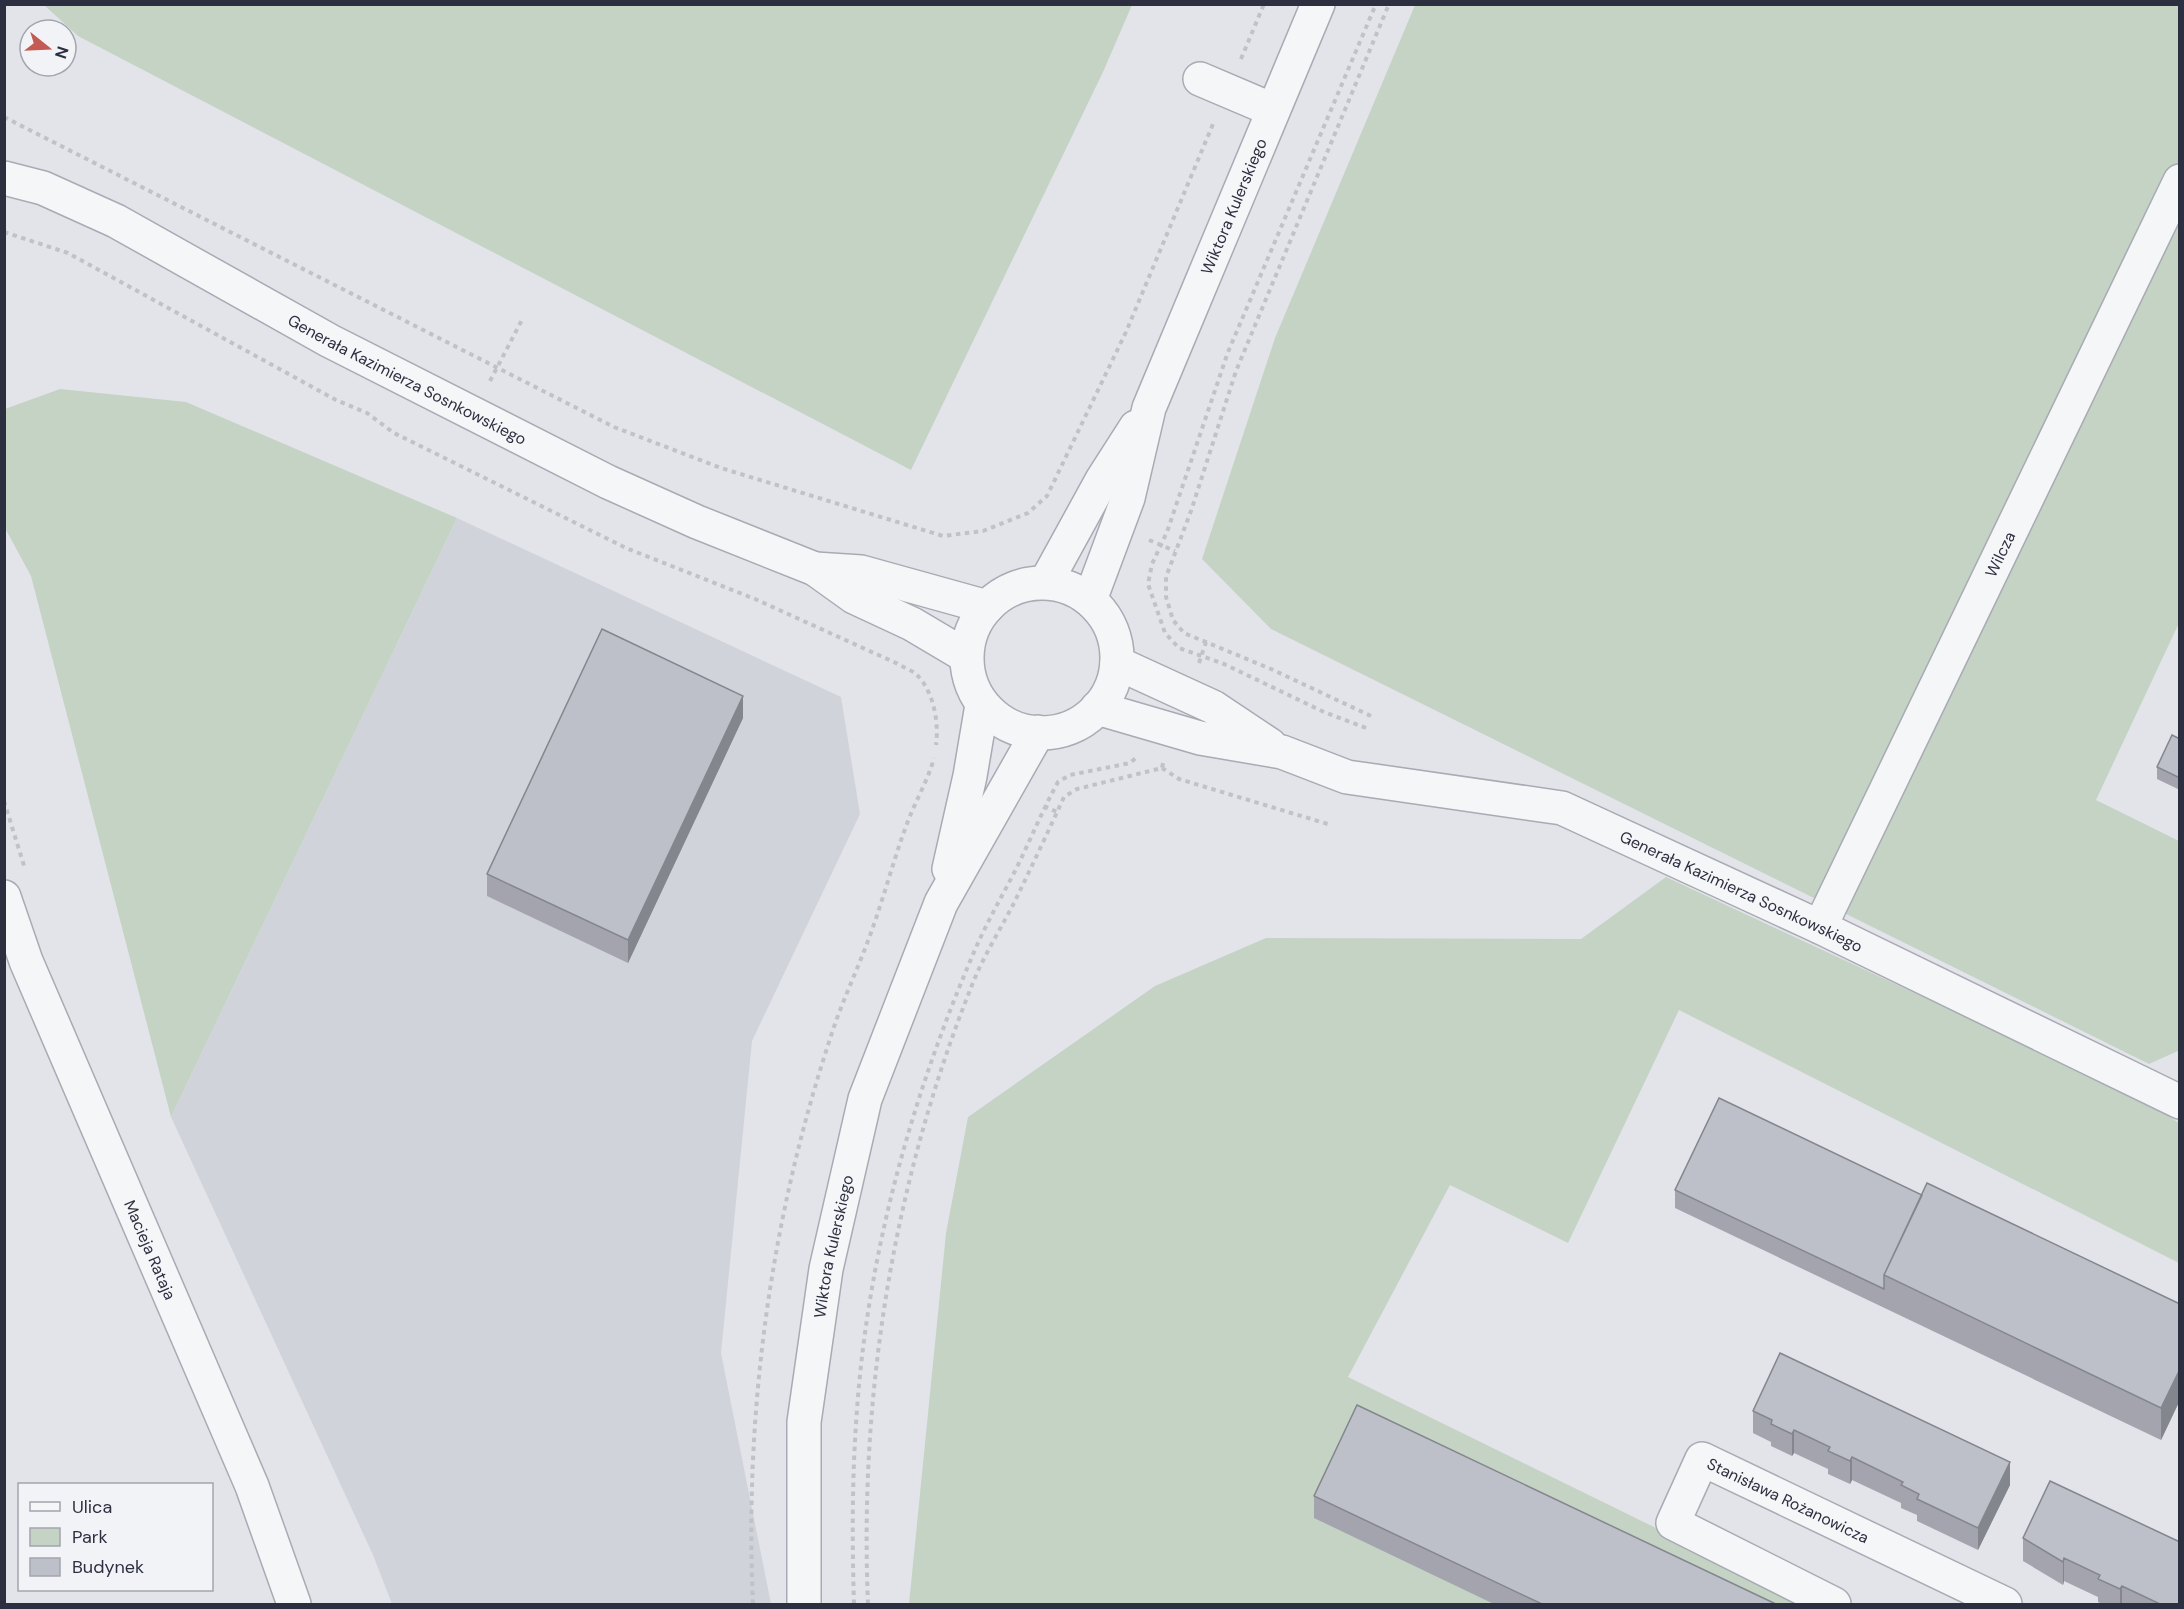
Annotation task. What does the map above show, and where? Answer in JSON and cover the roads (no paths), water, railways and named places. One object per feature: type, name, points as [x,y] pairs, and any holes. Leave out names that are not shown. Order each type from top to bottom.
[{"type":"street","name":"Wiktora Kulerskiego","points":[[1090,600],[1128,498],[1149,408],[1318,4]]},
{"type":"street","points":[[1214,85],[1274,110]]},
{"type":"street","name":"Generała Kazimierza Sosnkowskiego","points":[[4,178],[43,188],[116,221],[330,341],[608,482],[697,522],[815,569],[854,597],[912,624],[966,656]]},
{"type":"street","name":"Wilcza","points":[[1820,927],[2180,181]]},
{"type":"street","name":"Wiktora Kulerskiego","points":[[1046,582],[1102,480],[1149,408]]},
{"type":"street","name":"Generała Kazimierza Sosnkowskiego","points":[[815,569],[861,572],[987,607]]},
{"type":"street","points":[[1046,582],[1069,588],[1090,600],[1105,618],[1114,639],[1117,663],[1111,686],[1097,708],[1077,724],[1052,732],[1038,732],[1026,731],[1002,722],[982,705],[970,682],[966,656],[971,630],[987,607],[1001,594],[1023,584],[1046,582]]},
{"type":"street","name":"Generała Kazimierza Sosnkowskiego","points":[[1117,663],[1213,707],[1282,752]]},
{"type":"street","name":"Wiktora Kulerskiego","points":[[804,1605],[804,1422],[826,1269],[865,1099],[941,903],[970,776],[982,705]]},
{"type":"street","name":"Generała Kazimierza Sosnkowskiego","points":[[1097,708],[1200,738],[1282,752],[1347,777],[1562,808],[2177,1094]]},
{"type":"street","name":"Wiktora Kulerskiego","points":[[941,903],[1038,732]]},
{"type":"street","name":"Macieja Rataja","points":[[4,897],[31,971],[252,1486],[294,1605]]},
{"type":"street","name":"Stanisława Rożanowicza","points":[[1834,1605],[1673,1523],[1702,1459],[2006,1605]]}]
